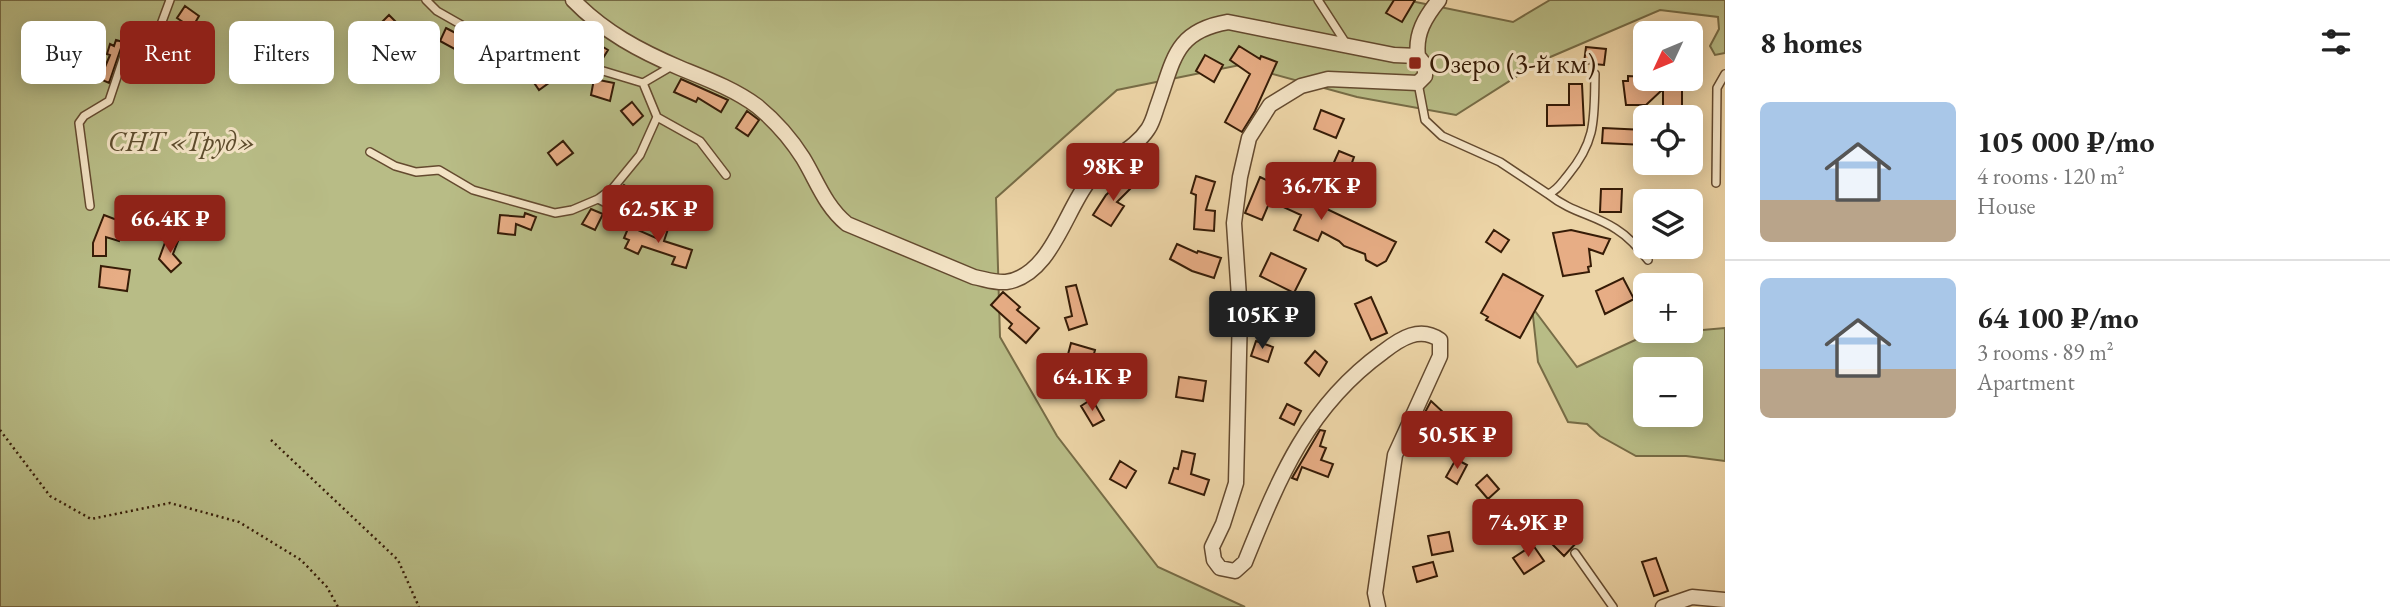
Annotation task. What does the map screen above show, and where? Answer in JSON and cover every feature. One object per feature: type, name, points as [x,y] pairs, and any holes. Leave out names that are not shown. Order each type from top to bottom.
[{"type":"street","points":[[573,0],[605,30],[673,65],[737,92],[776,123],[802,156],[835,214],[847,224],[974,277],[1008,282],[1036,265],[1054,243],[1089,181],[1106,163],[1128,150],[1148,129],[1178,50],[1190,34],[1209,25],[1228,22],[1347,46],[1418,56]]},
{"type":"street","points":[[1378,607],[1375,593],[1395,455],[1440,356],[1440,341],[1431,334],[1419,333],[1408,337],[1366,365],[1339,388],[1316,416],[1289,459],[1245,562],[1236,571],[1220,568],[1213,560],[1212,547],[1233,494],[1237,469],[1240,312],[1234,223],[1249,138],[1270,105],[1301,86],[1328,79],[1418,83],[1425,76],[1425,65],[1418,56],[1416,42],[1424,22],[1439,0]]},
{"type":"street","points":[[1663,607],[1692,597],[1725,600]]},
{"type":"lane","points":[[90,206],[79,123],[84,116],[109,101],[127,47],[132,41],[159,27],[170,0]]},
{"type":"lane","points":[[426,0],[437,11],[474,32],[643,83],[673,65]]},
{"type":"lane","points":[[1318,0],[1347,46]]},
{"type":"lane","points":[[1548,194],[1553,192],[1574,167],[1591,141],[1595,74]]},
{"type":"lane","points":[[1716,183],[1717,88],[1725,74]]},
{"type":"lane","points":[[643,83],[657,117],[700,141],[726,175]]},
{"type":"lane","points":[[1418,83],[1425,120],[1442,135],[1500,162],[1565,207],[1615,228],[1648,260]]},
{"type":"lane","points":[[370,152],[395,166],[416,172],[439,170],[473,190],[555,213],[572,210],[598,199],[613,188],[640,155],[657,117]]},
{"type":"lane","points":[[598,199],[653,227]]},
{"type":"lane","points":[[1575,554],[1613,607]]},
{"type":"path","points":[[0,430],[50,496],[91,519],[170,503],[239,522],[301,559],[327,587],[338,607]]},
{"type":"path","points":[[271,440],[398,560],[419,607]]},
{"type":"green space","name":"СНТ «Труд»","points":[[0,0],[1406,0],[1513,22],[1550,0],[1725,0],[1725,53],[1715,55],[1710,46],[1719,29],[1718,17],[1660,10],[1541,61],[1456,115],[1357,97],[1240,65],[1117,90],[996,198],[1000,337],[1057,436],[1158,567],[1245,607],[0,607]]},
{"type":"green space","points":[[1532,307],[1577,367],[1633,341],[1703,343],[1703,330],[1725,328],[1725,461],[1686,456],[1636,456],[1600,436],[1587,424],[1568,422],[1538,362]]},
{"type":"building","points":[[1394,0],[1415,0],[1402,22],[1386,13]]},
{"type":"building","points":[[185,6],[199,16],[196,21],[182,21],[177,18]]},
{"type":"building","points":[[389,15],[395,21],[383,21]]},
{"type":"building","points":[[446,28],[454,32],[454,49],[440,41]]},
{"type":"building","points":[[116,40],[120,41],[120,51],[109,83],[106,82],[106,65],[110,55],[107,54],[110,44],[114,46]]},
{"type":"building","points":[[1239,46],[1260,59],[1261,56],[1277,62],[1255,111],[1242,132],[1225,122],[1250,74],[1230,60]]},
{"type":"building","points":[[1586,47],[1606,49],[1604,65],[1584,63]]},
{"type":"building","points":[[1205,55],[1223,65],[1214,82],[1196,71]]},
{"type":"building","points":[[1628,76],[1633,76],[1633,91],[1661,91],[1646,105],[1626,105],[1623,81],[1628,81]]},
{"type":"building","points":[[681,79],[728,100],[721,112],[698,98],[696,102],[674,92]]},
{"type":"building","points":[[604,81],[614,83],[610,101],[591,95],[593,84],[604,84]]},
{"type":"building","points":[[535,84],[547,84],[539,90]]},
{"type":"building","points":[[1569,84],[1582,84],[1584,125],[1547,126],[1547,105],[1569,105]]},
{"type":"building","points":[[1663,91],[1682,91],[1682,105],[1663,105]]},
{"type":"building","points":[[632,102],[643,116],[633,125],[621,111]]},
{"type":"building","points":[[1321,110],[1344,119],[1336,138],[1314,129]]},
{"type":"building","points":[[747,111],[759,120],[748,136],[736,128]]},
{"type":"building","points":[[1603,128],[1633,129],[1633,144],[1602,143]]},
{"type":"building","points":[[563,141],[573,153],[557,165],[548,153]]},
{"type":"building","points":[[1339,151],[1354,157],[1347,176],[1331,169]]},
{"type":"building","points":[[1196,176],[1215,182],[1206,210],[1215,211],[1214,231],[1194,229],[1196,195],[1191,193]]},
{"type":"building","points":[[1260,177],[1396,242],[1386,261],[1377,266],[1366,260],[1365,254],[1344,246],[1322,232],[1318,241],[1294,230],[1301,215],[1270,201],[1262,220],[1245,213]]},
{"type":"building","points":[[1125,178],[1133,186],[1117,202],[1124,206],[1111,226],[1093,215],[1106,195]]},
{"type":"building","points":[[624,185],[637,193],[628,207],[613,199]]},
{"type":"building","points":[[1601,189],[1622,189],[1621,212],[1600,212]]},
{"type":"building","points":[[674,196],[696,206],[685,229],[664,219]]},
{"type":"building","points":[[591,209],[603,214],[595,230],[582,224]]},
{"type":"building","points":[[525,213],[536,217],[531,230],[516,224],[515,235],[498,233],[500,215],[524,217]]},
{"type":"building","points":[[104,215],[125,223],[119,241],[106,237],[106,256],[93,256],[93,243]]},
{"type":"building","points":[[665,220],[670,223],[664,241],[692,250],[686,268],[672,264],[675,257],[642,246],[638,254],[625,248],[629,240],[624,238],[629,226],[656,238]]},
{"type":"building","points":[[1494,230],[1509,240],[1501,252],[1486,242]]},
{"type":"building","points":[[1571,230],[1610,239],[1603,254],[1589,249],[1589,272],[1563,276],[1553,233]]},
{"type":"building","points":[[167,237],[178,241],[173,254],[181,263],[171,272],[159,259]]},
{"type":"building","points":[[1177,244],[1197,253],[1198,251],[1221,258],[1214,278],[1192,271],[1170,259]]},
{"type":"building","points":[[1271,253],[1306,269],[1294,293],[1260,276]]},
{"type":"building","points":[[101,266],[130,270],[127,291],[99,287]]},
{"type":"building","points":[[1503,274],[1543,296],[1520,338],[1486,320],[1488,317],[1481,313]]},
{"type":"building","points":[[1623,278],[1633,300],[1605,314],[1596,291]]},
{"type":"building","points":[[1076,285],[1087,324],[1069,330],[1065,318],[1072,316],[1066,287]]},
{"type":"building","points":[[1003,292],[1020,307],[1017,310],[1039,328],[1026,343],[1009,328],[1012,324],[991,305]]},
{"type":"building","points":[[1371,297],[1387,333],[1371,340],[1355,304]]},
{"type":"building","points":[[1256,341],[1273,347],[1268,362],[1251,356]]},
{"type":"building","points":[[1071,343],[1095,350],[1090,369],[1066,362]]},
{"type":"building","points":[[1315,351],[1327,362],[1319,376],[1305,363]]},
{"type":"building","points":[[1179,377],[1206,381],[1203,401],[1176,397]]},
{"type":"building","points":[[1092,399],[1104,420],[1093,426],[1081,406]]},
{"type":"building","points":[[1431,401],[1444,413],[1432,427],[1422,418]]},
{"type":"building","points":[[1287,404],[1301,411],[1294,425],[1280,418]]},
{"type":"building","points":[[1320,430],[1325,431],[1320,446],[1326,448],[1321,460],[1333,464],[1328,477],[1302,467],[1297,480],[1292,478]]},
{"type":"building","points":[[1182,451],[1195,454],[1191,474],[1209,480],[1204,495],[1169,483],[1174,468],[1178,469]]},
{"type":"building","points":[[1456,459],[1467,465],[1457,484],[1446,477]]},
{"type":"building","points":[[1120,461],[1136,471],[1126,488],[1110,479]]},
{"type":"building","points":[[1487,475],[1499,489],[1488,499],[1476,485]]},
{"type":"building","points":[[1563,527],[1578,541],[1564,556],[1549,541]]},
{"type":"building","points":[[1449,532],[1453,551],[1432,555],[1428,536]]},
{"type":"building","points":[[1533,545],[1544,561],[1524,574],[1513,558]]},
{"type":"building","points":[[1656,558],[1668,591],[1654,596],[1642,562]]},
{"type":"building","points":[[1433,562],[1437,576],[1417,582],[1413,567]]},
{"type":"place","name":"Озеро (3-й км)","points":[[1415,63]]}]
